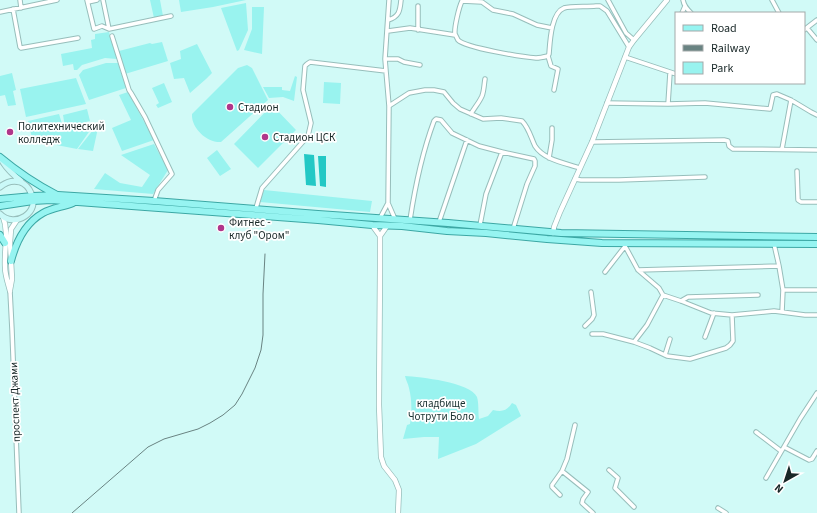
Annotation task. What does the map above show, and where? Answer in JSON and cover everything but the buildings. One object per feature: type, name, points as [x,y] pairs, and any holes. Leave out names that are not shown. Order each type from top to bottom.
[{"type":"main road","points":[[0,157],[13,175],[29,188],[33,198],[31,210],[26,216],[17,220],[10,220],[1,215]]},
{"type":"main road","points":[[0,157],[42,187],[58,195],[80,200],[318,217],[410,220],[480,225],[553,233],[817,237]]},
{"type":"main road","points":[[0,185],[15,181],[23,183]]},
{"type":"main road","points":[[0,199],[33,198],[58,195]]},
{"type":"main road","points":[[0,206],[33,198],[51,200],[154,201],[206,206],[256,208],[372,225],[402,226],[625,245],[817,244]]},
{"type":"main road","points":[[12,261],[14,251],[24,231],[32,221],[43,213],[80,200]]},
{"type":"main road","points":[[447,231],[448,223]]},
{"type":"main road","points":[[587,242],[588,234]]},
{"type":"main road","points":[[0,235],[5,243]]},
{"type":"street","points":[[20,0],[21,8]]},
{"type":"street","points":[[0,12],[57,0]]},
{"type":"street","points":[[97,0],[87,1],[94,29],[102,26],[108,29],[170,16]]},
{"type":"street","points":[[103,0],[108,29]]},
{"type":"street","points":[[389,0],[385,59],[389,106],[388,204],[395,219]]},
{"type":"street","points":[[388,20],[395,18],[397,15],[401,8],[401,0]]},
{"type":"street","points":[[608,0],[626,32],[634,40]]},
{"type":"street","points":[[553,233],[554,227],[575,178],[592,142],[629,47],[665,2],[659,0]]},
{"type":"street","points":[[683,0],[685,6],[690,12]]},
{"type":"street","points":[[772,0],[778,12]]},
{"type":"street","points":[[548,56],[543,58],[535,58],[489,50],[461,42],[455,35],[456,28],[462,1],[482,2],[493,10],[518,16],[537,25],[552,28]]},
{"type":"street","points":[[418,6],[418,30]]},
{"type":"street","points":[[554,90],[558,69],[551,66],[548,56],[554,20],[558,12],[564,8],[600,6],[607,11],[629,47]]},
{"type":"street","points":[[682,12],[685,6]]},
{"type":"street","points":[[12,9],[21,48],[78,38]]},
{"type":"street","points":[[817,20],[805,29],[817,40]]},
{"type":"street","points":[[388,31],[410,28],[455,35]]},
{"type":"street","points":[[112,36],[129,90],[145,117],[172,174],[158,190],[154,201]]},
{"type":"street","points":[[625,57],[675,74]]},
{"type":"street","points":[[385,59],[394,59],[420,64]]},
{"type":"street","points":[[256,208],[262,188],[308,136],[311,123],[303,90],[305,66],[310,62],[386,71]]},
{"type":"street","points":[[668,104],[670,73]]},
{"type":"street","points":[[471,114],[483,94],[485,79]]},
{"type":"street","points":[[389,106],[409,93],[425,90],[444,92],[460,109],[483,119],[500,118],[522,121],[539,151],[544,156],[580,168]]},
{"type":"street","points":[[607,104],[705,103],[770,109],[773,95],[777,94],[792,100],[817,115]]},
{"type":"street","points":[[782,149],[792,100]]},
{"type":"street","points":[[410,220],[418,176],[434,121],[436,119],[441,120],[452,133],[479,146],[534,159],[535,166],[527,184],[513,228]]},
{"type":"street","points":[[549,158],[552,128]]},
{"type":"street","points":[[438,222],[467,140]]},
{"type":"street","points":[[592,142],[724,140],[728,141],[729,146],[733,149],[817,150]]},
{"type":"street","points":[[480,225],[486,194],[502,152]]},
{"type":"street","points":[[797,172],[798,200],[801,202],[817,202]]},
{"type":"street","points":[[575,178],[581,180],[619,180],[705,177]]},
{"type":"street","points":[[380,218],[388,204]]},
{"type":"street","points":[[1,215],[6,228],[5,266],[6,278],[10,291]]},
{"type":"street","points":[[10,291],[12,279],[10,242],[11,229],[17,220]]},
{"type":"street","points":[[372,225],[380,236]]},
{"type":"street","points":[[387,226],[380,236],[379,405],[381,457],[384,466],[398,485],[398,513]]},
{"type":"street","points":[[774,244],[783,290],[782,312]]},
{"type":"street","points":[[606,272],[625,245],[638,270],[658,288],[663,295],[714,313],[732,315],[774,311],[817,315]]},
{"type":"street","points":[[638,270],[779,266]]},
{"type":"street","points":[[783,290],[817,290]]},
{"type":"street","name":"проспект Джами","points":[[10,291],[19,513]]},
{"type":"street","points":[[585,326],[594,315],[591,292]]},
{"type":"street","points":[[634,342],[647,325],[663,295]]},
{"type":"street","points":[[681,301],[688,297],[758,295]]},
{"type":"street","points":[[705,337],[714,313]]},
{"type":"street","points":[[592,334],[603,334],[634,342],[665,355],[690,359],[726,348],[733,342],[732,315]]},
{"type":"street","points":[[665,355],[670,339]]},
{"type":"street","points":[[766,478],[817,393]]},
{"type":"street","points":[[560,495],[552,487],[552,485],[562,471],[567,460],[575,425]]},
{"type":"street","points":[[756,432],[781,451]]},
{"type":"street","points":[[784,447],[809,460],[817,452]]},
{"type":"street","points":[[609,470],[618,478],[615,488],[634,508]]},
{"type":"street","points":[[562,471],[588,492],[582,503],[593,513]]},
{"type":"street","points":[[718,508],[726,513]]},
{"type":"green space","points":[[150,0],[160,0],[163,16],[154,18]]},
{"type":"green space","points":[[179,0],[246,0],[181,12]]},
{"type":"green space","points":[[246,3],[248,30],[239,50],[237,51],[221,8]]},
{"type":"green space","points":[[252,7],[264,7],[262,54],[244,50],[252,29]]},
{"type":"green space","points":[[109,32],[117,59],[105,58],[82,65],[77,70],[74,70],[73,64],[63,66],[61,54],[92,48],[91,40],[95,39],[95,34]]},
{"type":"green space","points":[[162,42],[168,61],[125,74],[119,51],[150,43]]},
{"type":"green space","points":[[197,44],[212,73],[190,93],[184,78],[174,79],[170,63],[181,59],[180,51]]},
{"type":"green space","points":[[106,63],[118,63],[126,88],[89,100],[79,75],[83,70]]},
{"type":"green space","name":"Стадион","points":[[247,65],[252,68],[268,100],[221,142],[210,140],[201,134],[197,129],[192,119],[192,114],[238,68]]},
{"type":"green space","points":[[12,73],[16,90],[13,91],[16,105],[8,106],[5,95],[0,96],[0,76]]},
{"type":"green space","points":[[295,76],[297,77],[294,101],[283,97],[269,98],[263,87],[282,87],[282,90],[290,91]]},
{"type":"green space","points":[[76,78],[86,104],[26,117],[20,89]]},
{"type":"green space","points":[[324,82],[341,83],[340,104],[323,103]]},
{"type":"green space","points":[[164,83],[172,102],[158,108],[156,105],[159,103],[152,88]]},
{"type":"green space","points":[[128,92],[154,140],[122,151],[112,128],[131,120],[119,95]]},
{"type":"green space","name":"Стадион ЦСК","points":[[272,105],[296,130],[258,168],[234,144]]},
{"type":"green space","points":[[87,109],[90,121],[65,127],[63,115]]},
{"type":"green space","points":[[59,114],[64,130],[90,124],[91,129],[77,149],[36,141],[32,138],[28,121]]},
{"type":"green space","points":[[98,128],[93,151],[78,149],[93,130]]},
{"type":"green space","points":[[154,144],[168,170],[153,194],[94,189],[105,173],[120,183],[142,187],[150,175],[121,155]]},
{"type":"green space","points":[[217,150],[231,169],[220,176],[207,158]]},
{"type":"green space","points":[[264,190],[372,201],[370,212],[260,202]]},
{"type":"green space","name":"кладбище Чотрути Боло","points":[[405,376],[444,381],[473,392],[478,399],[479,419],[488,416],[493,410],[502,411],[508,408],[512,403],[516,405],[521,416],[476,444],[438,459],[439,437],[403,439],[407,425],[410,424],[411,411],[409,386]]},
{"type":"shaded area","points":[[304,154],[314,155],[316,186],[306,185]]},
{"type":"shaded area","points":[[318,156],[326,156],[326,187],[320,186]]},
{"type":"railway","points":[[72,513],[148,447],[164,439],[198,429],[223,415],[235,405],[255,368],[261,350],[263,335],[265,254]]},
{"type":"place","name":"Стадион","points":[[230,107]]},
{"type":"place","name":"Политехнический колледж","points":[[10,132]]},
{"type":"place","name":"Стадион ЦСК","points":[[265,137]]},
{"type":"place","name":"Фитнес - клуб \"Ором\"","points":[[221,228]]}]
